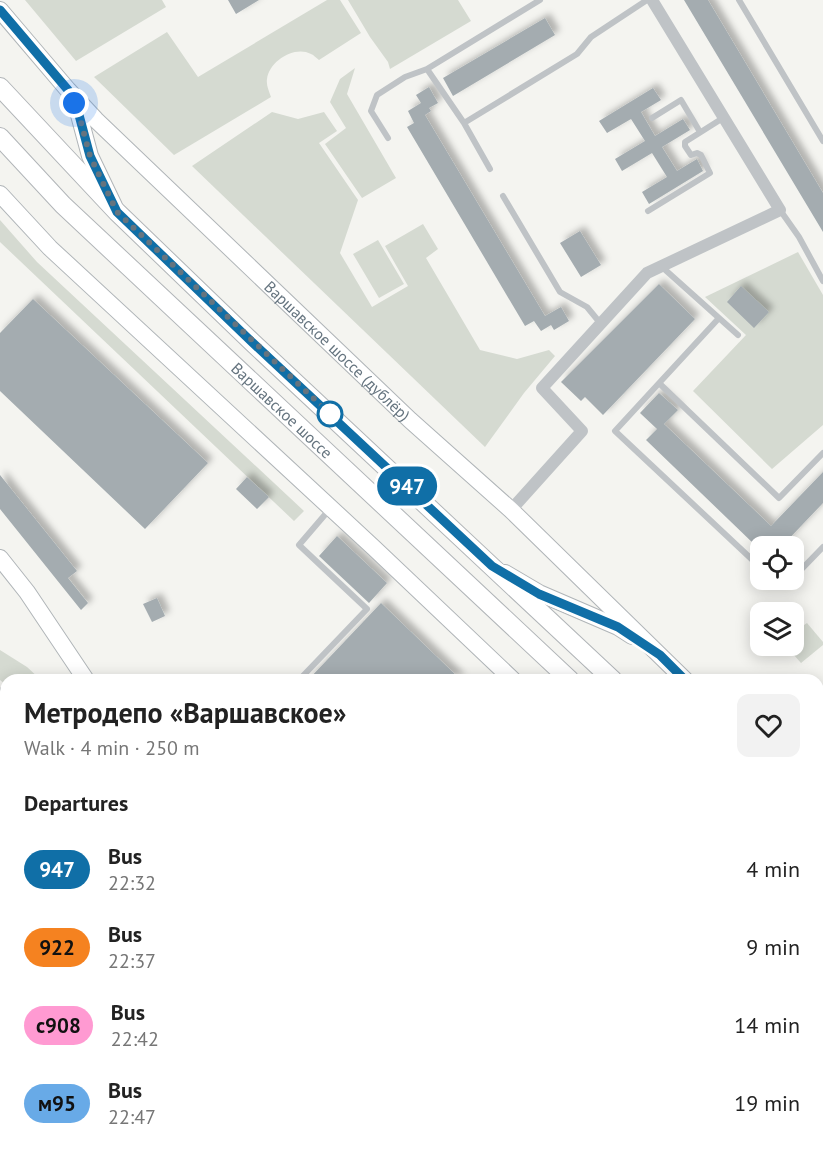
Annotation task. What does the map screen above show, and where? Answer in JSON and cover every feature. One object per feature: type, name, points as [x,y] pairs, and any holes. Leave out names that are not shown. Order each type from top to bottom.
[{"type":"main road","name":"Варшавское шоссе (дублёр)","points":[[0,10],[68,90],[105,128],[410,420],[511,510],[679,674]]},
{"type":"main road","name":"Варшавское шоссе","points":[[0,87],[117,212],[253,343],[607,674]]},
{"type":"main road","points":[[68,90],[79,115],[90,156],[117,212]]},
{"type":"main road","name":"Варшавское шоссе","points":[[0,137],[63,205],[563,674]]},
{"type":"main road","points":[[0,194],[51,248],[507,674]]},
{"type":"main road","points":[[0,558],[27,592],[82,674]]},
{"type":"main road","points":[[492,566],[539,594],[618,627],[660,655]]},
{"type":"street","points":[[511,510],[582,431],[542,388],[647,273],[780,210],[650,0]]},
{"type":"lane","points":[[388,138],[371,111],[377,94],[405,77],[427,69],[540,0]]},
{"type":"lane","points":[[464,123],[577,54],[591,37],[650,0]]},
{"type":"lane","points":[[739,0],[823,141]]},
{"type":"lane","points":[[427,69],[464,123],[490,169]]},
{"type":"lane","points":[[652,118],[681,100],[700,132]]},
{"type":"lane","points":[[648,211],[710,173],[701,155],[697,153],[691,155],[685,144],[723,118]]},
{"type":"lane","points":[[503,196],[560,292],[587,307],[601,325]]},
{"type":"lane","points":[[780,210],[799,237],[823,281]]},
{"type":"lane","points":[[662,266],[738,335]]},
{"type":"lane","points":[[719,318],[615,431],[750,558]]},
{"type":"lane","points":[[660,384],[779,498],[823,453]]},
{"type":"lane","points":[[305,674],[367,609],[299,545],[331,508]]},
{"type":"lane","points":[[804,567],[823,547]]},
{"type":"shaded area","points":[[25,0],[162,0],[166,7],[76,61]]},
{"type":"shaded area","points":[[327,0],[340,0],[361,33],[319,60],[305,52],[284,56],[272,66],[269,72],[267,84],[271,97],[174,155],[94,77],[167,32],[198,77]]},
{"type":"shaded area","points":[[348,0],[458,0],[471,21],[390,69],[388,62]]},
{"type":"shaded area","points":[[355,68],[347,94],[396,178],[362,198],[325,144],[346,128],[330,102],[340,79]]},
{"type":"shaded area","points":[[272,112],[298,119],[324,112],[337,131],[319,143],[358,200],[340,253],[372,307],[408,286],[385,246],[423,224],[438,249],[426,258],[480,350],[517,359],[549,350],[555,356],[524,393],[485,447],[192,166]]},
{"type":"shaded area","points":[[0,220],[37,262],[304,511],[294,521],[0,242]]},
{"type":"shaded area","points":[[378,240],[404,284],[379,298],[353,254]]},
{"type":"shaded area","points":[[798,252],[823,295],[823,425],[772,469],[693,391],[746,335],[705,297]]},
{"type":"shaded area","points":[[807,623],[823,645],[801,663],[795,656],[804,656],[804,625]]},
{"type":"shaded area","points":[[0,650],[35,674],[0,674]]},
{"type":"building","points":[[228,0],[259,0],[236,14]]},
{"type":"building","points":[[684,0],[708,0],[823,193],[823,232]]},
{"type":"building","points":[[545,18],[555,35],[453,96],[443,78]]},
{"type":"building","points":[[429,87],[438,103],[429,108],[431,111],[425,115],[545,316],[561,307],[569,321],[554,330],[551,325],[541,331],[534,321],[525,326],[407,127],[414,123],[408,111],[421,103],[416,95]]},
{"type":"building","points":[[653,88],[661,100],[641,112],[655,136],[683,119],[690,130],[662,147],[677,171],[697,159],[703,171],[649,204],[642,192],[667,177],[652,153],[622,171],[615,159],[645,141],[631,119],[607,133],[599,121]]},
{"type":"building","points":[[580,231],[601,265],[581,277],[560,243]]},
{"type":"building","points":[[659,284],[695,319],[603,415],[585,397],[581,401],[561,382]]},
{"type":"building","points":[[741,286],[769,312],[754,328],[727,302]]},
{"type":"building","points":[[33,299],[208,463],[145,529],[0,391],[0,333]]},
{"type":"building","points":[[659,393],[678,410],[664,424],[771,526],[823,472],[823,503],[792,536],[750,536],[750,540],[646,440],[657,429],[640,413]]},
{"type":"building","points":[[0,475],[77,571],[68,578],[88,603],[81,610],[0,509]]},
{"type":"building","points":[[247,477],[269,497],[257,509],[236,489]]},
{"type":"building","points":[[337,536],[387,583],[369,603],[319,556]]},
{"type":"building","points":[[157,598],[165,616],[152,622],[143,604]]},
{"type":"building","points":[[381,603],[455,674],[314,674]]},
{"type":"bus line","name":"947","points":[[0,10],[68,90],[79,115],[90,156],[117,212],[253,343],[492,566],[539,594],[618,627],[660,655],[679,674]]},
{"type":"route","points":[[74,103],[90,156],[117,212],[330,414]]}]
